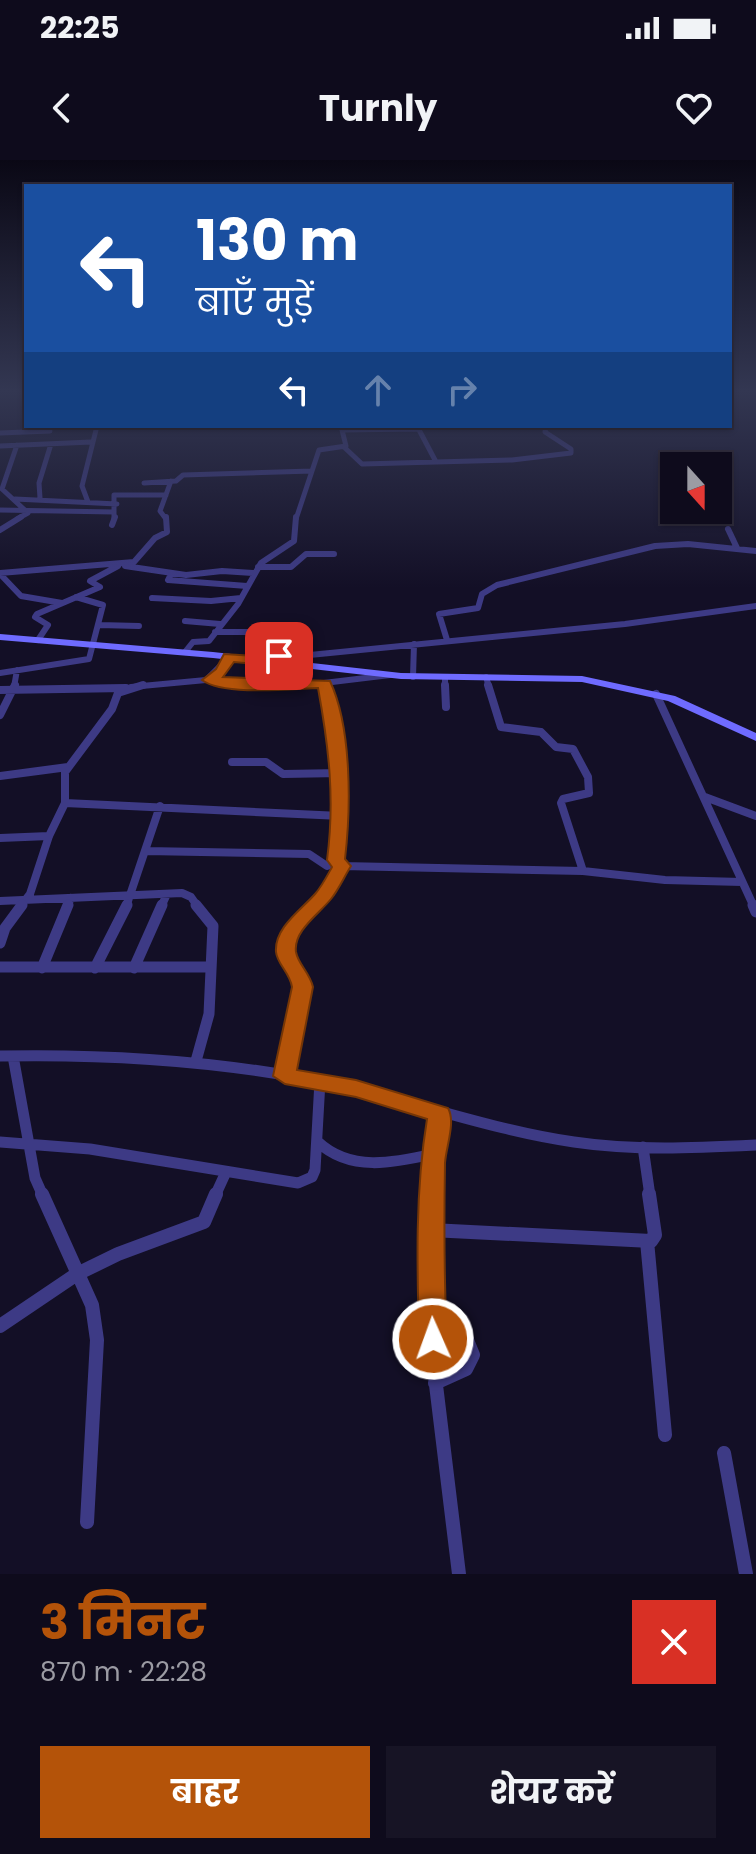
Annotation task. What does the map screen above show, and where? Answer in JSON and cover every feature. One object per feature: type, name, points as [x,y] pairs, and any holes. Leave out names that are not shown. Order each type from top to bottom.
[{"type":"street","points":[[13,456],[2,489],[27,510]]},
{"type":"street","points":[[40,498],[39,483],[47,456]]},
{"type":"street","points":[[88,456],[82,486],[88,502]]},
{"type":"street","points":[[185,652],[193,642],[209,641],[241,598],[255,570],[275,551],[294,541],[297,510],[317,456]]},
{"type":"street","points":[[355,456],[359,463],[512,460],[546,456]]},
{"type":"street","points":[[433,456],[435,460]]},
{"type":"street","points":[[144,483],[171,481],[183,475],[312,471]]},
{"type":"street","points":[[38,640],[48,625],[35,616],[100,587],[90,581],[136,560],[155,538],[167,532],[166,517],[160,511],[171,481]]},
{"type":"street","points":[[112,525],[116,494],[166,495]]},
{"type":"street","points":[[15,499],[117,504]]},
{"type":"street","points":[[0,510],[114,512]]},
{"type":"street","points":[[0,530],[27,515],[27,510]]},
{"type":"street","points":[[728,529],[737,548]]},
{"type":"street","points":[[447,640],[437,615],[478,608],[482,594],[491,587],[646,547],[688,544],[756,551]]},
{"type":"street","points":[[62,603],[51,599],[32,601],[9,589],[0,574],[123,564],[171,574],[255,570],[291,567],[306,554],[334,554]]},
{"type":"street","points":[[171,574],[168,580],[247,586]]},
{"type":"street","points":[[0,673],[88,660],[102,604],[76,597]]},
{"type":"street","points":[[152,598],[209,601],[225,597],[241,598]]},
{"type":"street","points":[[257,660],[625,624],[756,606]]},
{"type":"street","points":[[185,621],[220,624]]},
{"type":"street","points":[[99,625],[139,626]]},
{"type":"street","points":[[215,632],[249,632]]},
{"type":"street","points":[[0,637],[185,652],[413,677],[582,679],[656,694],[756,737]]},
{"type":"street","points":[[413,677],[414,644]]},
{"type":"street","points":[[210,680],[221,672],[229,657]]},
{"type":"street","points":[[0,715],[14,689],[17,670]]},
{"type":"street","points":[[0,690],[130,688],[210,680],[258,685],[324,684],[390,675]]},
{"type":"street","points":[[445,677],[446,707]]},
{"type":"street","points":[[486,677],[501,727],[541,732],[556,747],[573,749],[588,777],[589,793],[563,799],[561,803],[583,871]]},
{"type":"street","points":[[285,1076],[302,987],[301,977],[286,955],[286,947],[292,930],[324,896],[340,864],[341,773],[324,684]]},
{"type":"street","points":[[0,943],[14,914],[27,899],[49,836],[65,803],[68,767],[83,742],[112,709],[118,693],[130,688]]},
{"type":"street","points":[[656,694],[756,912]]},
{"type":"street","points":[[232,762],[266,762],[283,774],[341,773]]},
{"type":"street","points":[[0,777],[68,767]]},
{"type":"street","points":[[705,797],[716,800],[733,813],[756,816]]},
{"type":"street","points":[[65,803],[341,816]]},
{"type":"street","points":[[95,968],[132,895],[160,806]]},
{"type":"street","points":[[0,838],[49,836]]},
{"type":"street","points":[[146,851],[309,854],[324,865],[583,871],[665,880],[742,882]]},
{"type":"street","points":[[0,901],[167,894],[191,897],[195,909],[212,921],[209,1014],[196,1061]]},
{"type":"street","points":[[134,968],[167,894]]},
{"type":"street","points":[[42,968],[71,898]]},
{"type":"street","points":[[0,967],[211,967]]},
{"type":"street","points":[[87,1522],[97,1340],[92,1305],[35,1178],[6,1056],[104,1054],[196,1061],[320,1081],[440,1114],[602,1146],[756,1145]]},
{"type":"street","points":[[0,1142],[27,1141],[298,1183],[306,1181],[315,1170],[320,1081]]},
{"type":"street","points":[[440,1114],[433,1154],[431,1230],[435,1383],[459,1574]]},
{"type":"street","points":[[318,1142],[334,1157],[348,1160],[399,1162],[433,1154]]},
{"type":"street","points":[[431,1230],[647,1241],[655,1235],[643,1147]]},
{"type":"street","points":[[0,1326],[77,1274],[118,1254],[204,1222],[226,1172]]},
{"type":"street","points":[[647,1241],[665,1435]]},
{"type":"street","points":[[433,1316],[462,1328],[473,1355],[466,1369],[435,1383]]},
{"type":"street","points":[[724,1453],[746,1574]]},
{"type":"route","points":[[279,656],[257,660],[229,657],[221,672],[210,680],[253,685],[324,684],[334,733],[341,773],[341,816],[336,860],[342,866],[324,896],[292,930],[286,947],[286,955],[301,977],[302,987],[285,1076],[356,1089],[440,1114],[433,1154],[430,1249],[433,1339]]}]
